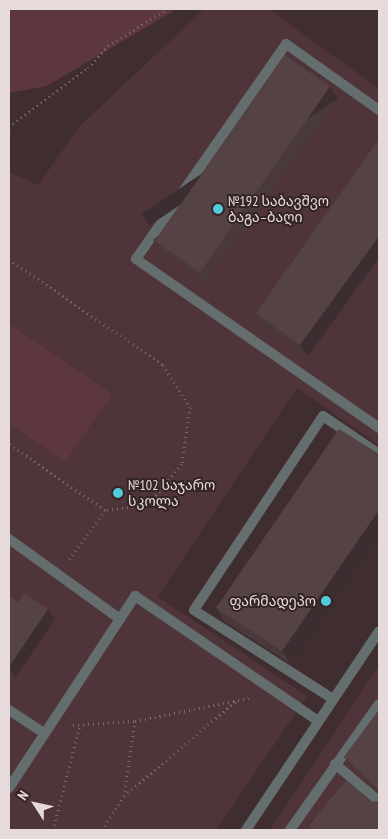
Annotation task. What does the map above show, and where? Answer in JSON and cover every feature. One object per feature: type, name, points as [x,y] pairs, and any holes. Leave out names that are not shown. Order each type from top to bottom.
[{"type":"street","points":[[379,110],[286,44],[136,259],[379,428]]},
{"type":"street","points":[[333,699],[194,610],[323,416],[379,454]]},
{"type":"street","points":[[9,539],[120,619]]},
{"type":"street","points":[[9,788],[135,596],[318,722]]},
{"type":"street","points":[[246,830],[379,631]]},
{"type":"street","points":[[290,830],[379,704]]},
{"type":"street","points":[[9,710],[44,733]]},
{"type":"street","points":[[335,764],[379,801]]},
{"type":"path","points":[[9,127],[88,68],[108,46],[167,9]]},
{"type":"path","points":[[9,259],[163,365],[190,407],[182,464],[148,505],[105,510],[9,444]]},
{"type":"path","points":[[58,573],[105,510]]},
{"type":"path","points":[[44,733],[80,723],[135,721],[236,701],[275,691]]},
{"type":"path","points":[[102,830],[124,796],[236,701]]},
{"type":"path","points":[[124,796],[135,721]]},
{"type":"path","points":[[53,830],[80,723]]},
{"type":"shaded area","points":[[9,9],[177,9],[47,86],[9,93]]},
{"type":"shaded area","points":[[204,9],[269,9],[379,89],[379,445],[297,388],[158,597],[307,696],[216,830],[9,830],[9,172],[38,185],[80,126]]},
{"type":"shaded area","points":[[9,324],[112,394],[65,462],[9,423]]},
{"type":"shaded area","points":[[379,665],[379,830],[270,830]]},
{"type":"building","points":[[285,55],[330,87],[200,272],[155,241]]},
{"type":"building","points":[[379,139],[379,236],[300,345],[256,313]]},
{"type":"building","points":[[339,429],[379,454],[379,510],[282,651],[216,608]]},
{"type":"building","points":[[24,593],[48,609],[9,667],[9,596],[18,602]]},
{"type":"building","points":[[379,710],[379,790],[344,757]]},
{"type":"building","points":[[346,780],[372,802],[379,801],[379,830],[314,830],[309,826]]},
{"type":"place","name":"№192 საბავშვო ბაგა–ბაღი","points":[[218,209]]},
{"type":"place","name":"№102 საჯარო სკოლა","points":[[118,493]]},
{"type":"place","name":"ფარმადეპო","points":[[326,601]]}]
